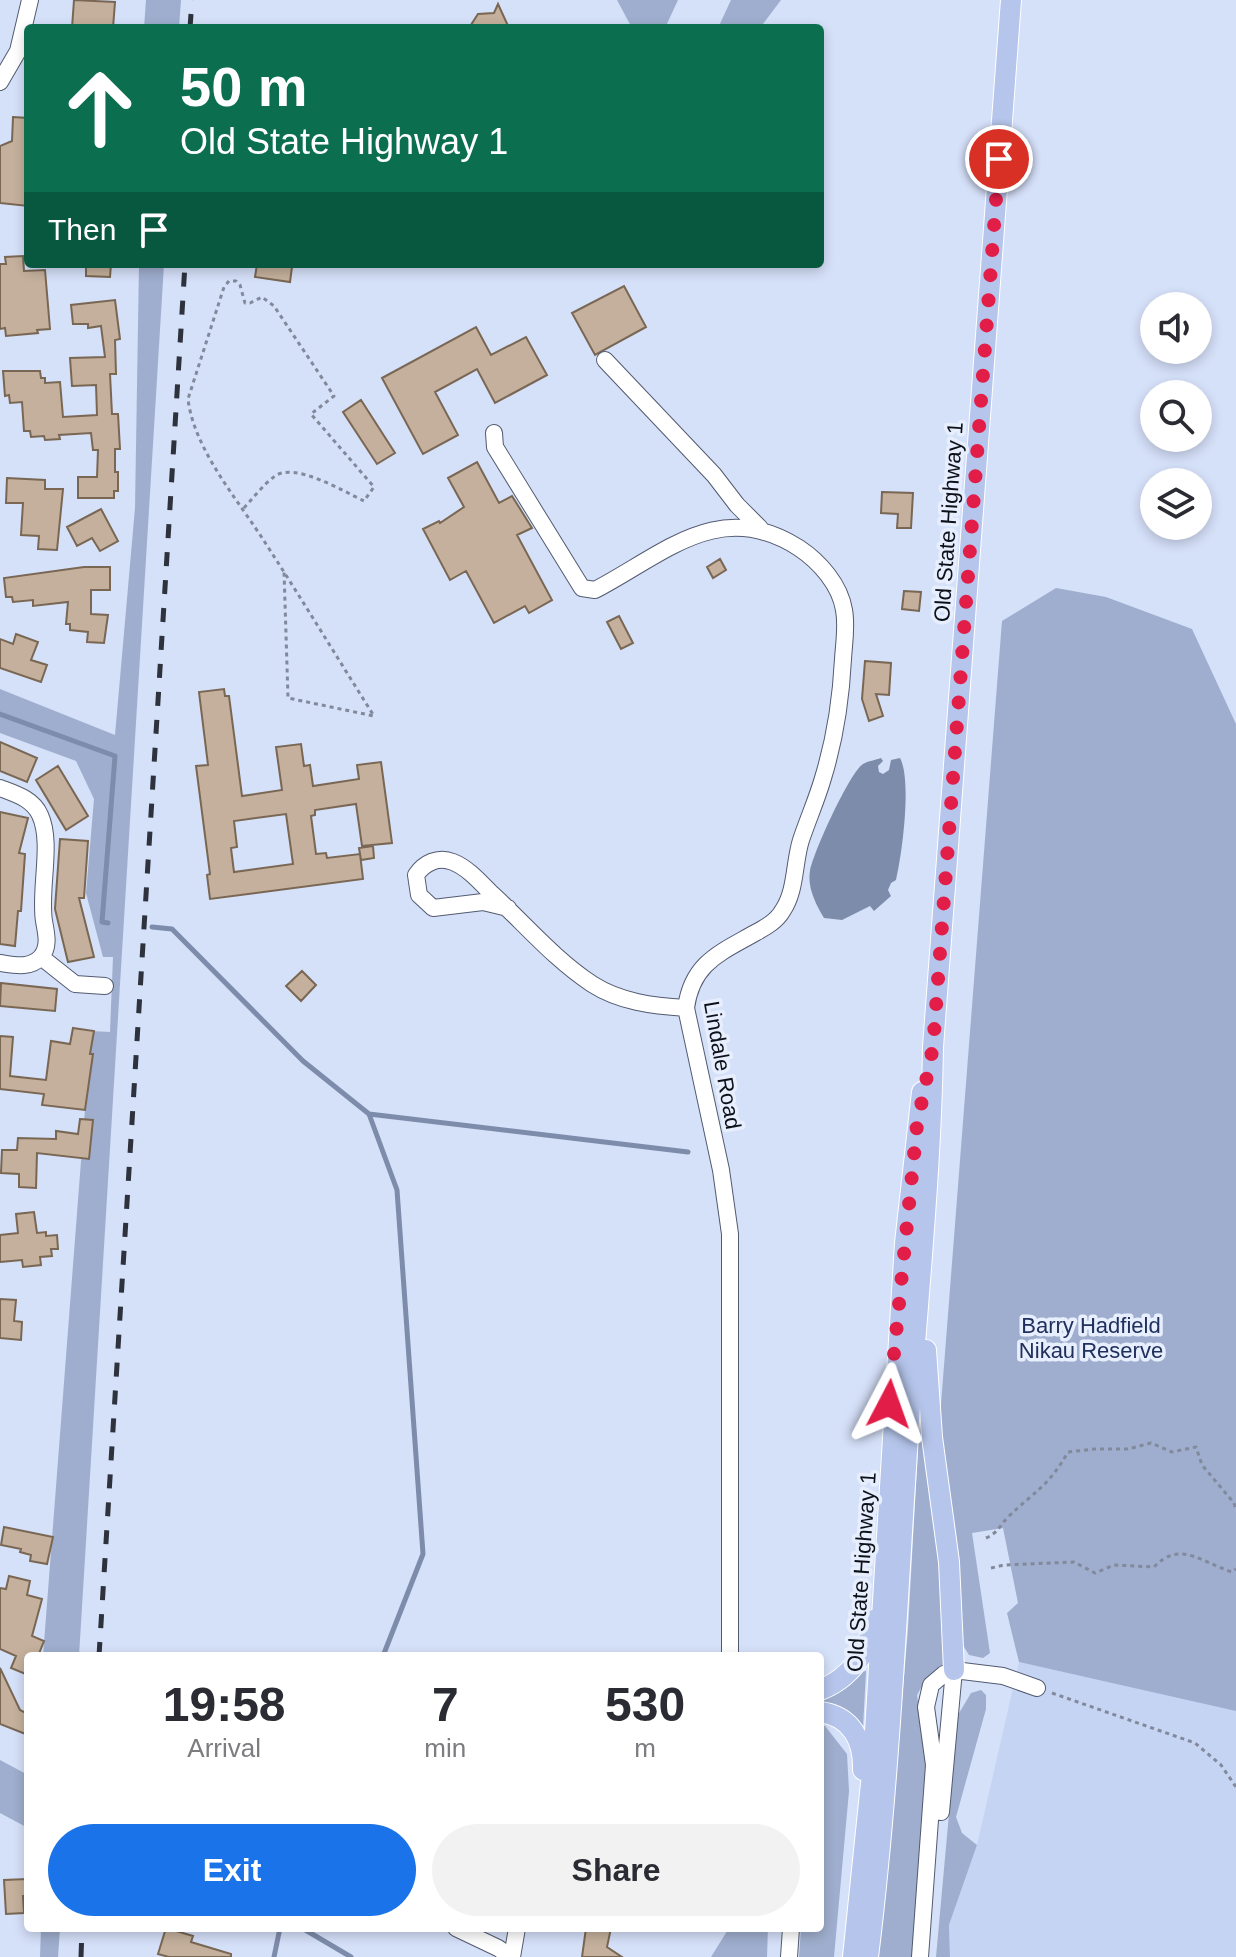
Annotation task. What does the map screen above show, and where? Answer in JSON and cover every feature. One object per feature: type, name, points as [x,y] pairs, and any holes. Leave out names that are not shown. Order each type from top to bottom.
[{"type":"main road","name":"Old State Highway 1","points":[[868,1957],[886,1789],[932,1120],[933,1047],[1011,0]]},
{"type":"main road","name":"Old State Highway 1","points":[[853,1957],[873,1764],[903,1281],[917,1125],[933,1047]]},
{"type":"main road","points":[[923,1250],[928,1395],[949,1562],[954,1670]]},
{"type":"main road","points":[[824,1689],[833,1686],[855,1666],[872,1629],[894,1337],[903,1281]]},
{"type":"main road","points":[[824,1713],[844,1720],[856,1733],[864,1764],[845,1957]]},
{"type":"street","points":[[24,24],[30,0]]},
{"type":"street","points":[[0,82],[18,51],[24,26]]},
{"type":"street","name":"Lindale Road","points":[[605,360],[760,528],[812,557],[830,578],[844,609],[841,694],[824,776],[799,848],[788,903],[769,925],[703,965],[689,990],[686,1008],[721,1170],[730,1234],[728,1581],[731,1652]]},
{"type":"street","points":[[494,433],[495,447],[559,554],[585,589],[595,590],[692,536],[760,528]]},
{"type":"street","points":[[0,788],[30,802],[44,826],[42,902],[47,943],[41,957],[33,963],[0,963]]},
{"type":"street","points":[[508,908],[483,902],[433,908],[421,898],[416,875],[429,863],[451,861],[508,908],[570,969],[605,992],[640,1003],[686,1008]]},
{"type":"street","points":[[41,957],[75,984],[105,986]]},
{"type":"street","points":[[928,1957],[954,1670]]},
{"type":"street","points":[[920,1957],[934,1765],[926,1707],[931,1685],[954,1670],[1003,1676],[1037,1688]]},
{"type":"street","points":[[464,1932],[511,1957],[516,1932]]},
{"type":"street","points":[[789,1957],[791,1932]]},
{"type":"path","points":[[244,508],[276,475],[291,472],[364,501],[374,487],[311,414],[334,396],[274,306],[262,297],[245,303],[240,285],[229,281],[224,287],[188,399],[190,414],[220,475],[244,508],[284,571],[374,716],[288,698],[284,571]]},
{"type":"path","points":[[986,1538],[995,1534],[1006,1518],[1054,1477],[1068,1452],[1095,1449],[1128,1449],[1151,1443],[1172,1452],[1196,1447],[1202,1465],[1234,1503],[1236,1511]]},
{"type":"path","points":[[991,1568],[1074,1562],[1095,1573],[1114,1565],[1154,1567],[1165,1556],[1181,1552],[1232,1572],[1236,1569]]},
{"type":"path","points":[[1037,1688],[1195,1743],[1221,1765],[1236,1787]]},
{"type":"shaded area","points":[[881,758],[883,761],[878,766],[883,774],[889,770],[891,760],[900,758],[904,769],[906,800],[903,836],[896,880],[888,890],[891,896],[874,911],[870,906],[842,920],[824,918],[811,889],[809,877],[813,862],[833,814],[857,770],[865,763]]},
{"type":"shaded area","points":[[1019,1662],[1236,1710],[1236,1957],[950,1957],[949,1925],[977,1845]]},
{"type":"green space","points":[[146,0],[181,0],[179,24],[144,24]]},
{"type":"green space","points":[[617,0],[678,0],[667,24],[630,24]]},
{"type":"green space","points":[[731,0],[781,0],[763,24],[720,24]]},
{"type":"green space","points":[[139,268],[164,268],[79,1652],[43,1652],[91,1031],[110,1032],[113,957],[103,957],[86,893],[94,799],[76,761],[0,733],[0,689],[115,735],[135,508]]},
{"type":"green space","name":"Barry Hadfield Nikau Reserve","points":[[1056,588],[1106,597],[1192,629],[1236,724],[1236,1711],[1019,1662],[1007,1613],[1018,1603],[1003,1528],[972,1533],[990,1653],[983,1658],[969,1655],[961,1642],[939,1430],[1002,621]]},
{"type":"green space","points":[[920,1413],[925,1413],[944,1568],[946,1662],[926,1679],[917,1695],[928,1769],[916,1957],[872,1957],[896,1773]]},
{"type":"green space","points":[[866,1671],[863,1728],[849,1713],[824,1705],[824,1696]]},
{"type":"green space","points":[[981,1690],[986,1695],[986,1709],[956,1817],[962,1833],[977,1845],[949,1925],[950,1957],[936,1957],[958,1715],[971,1693]]},
{"type":"green space","points":[[824,1726],[847,1754],[849,1791],[834,1957],[799,1957],[801,1932],[824,1932]]},
{"type":"green space","points":[[0,1760],[24,1773],[24,1826],[0,1813]]},
{"type":"green space","points":[[41,1932],[60,1932],[58,1957],[40,1957]]},
{"type":"green space","points":[[727,1932],[768,1932],[767,1957],[711,1957]]},
{"type":"building","points":[[74,0],[115,2],[113,24],[72,24]]},
{"type":"building","points":[[498,4],[507,24],[472,24],[478,14],[494,13]]},
{"type":"building","points":[[13,117],[24,118],[24,206],[0,203],[0,146],[12,141]]},
{"type":"building","points":[[23,256],[24,271],[45,270],[50,329],[6,336],[5,328],[0,329],[0,264],[6,264],[5,257]]},
{"type":"building","points":[[86,268],[111,268],[110,277],[86,276]]},
{"type":"building","points":[[256,268],[292,268],[290,282],[255,277]]},
{"type":"building","points":[[624,286],[646,327],[595,355],[572,313]]},
{"type":"building","points":[[115,300],[120,339],[115,340],[116,374],[110,374],[112,414],[118,414],[120,449],[115,449],[115,472],[118,472],[118,491],[114,491],[114,498],[78,498],[78,477],[97,477],[98,450],[93,450],[91,433],[59,435],[60,439],[45,440],[44,436],[31,437],[30,431],[24,431],[22,402],[10,403],[9,395],[5,396],[3,371],[40,371],[45,383],[60,382],[63,417],[97,415],[96,385],[72,386],[70,358],[105,357],[101,326],[88,328],[88,324],[73,324],[71,305]]},
{"type":"building","points":[[476,327],[491,355],[526,337],[547,375],[495,403],[477,369],[435,392],[458,435],[423,454],[382,378]]},
{"type":"building","points":[[361,400],[395,453],[377,464],[343,412]]},
{"type":"building","points":[[477,462],[499,503],[512,496],[532,528],[517,535],[552,600],[529,613],[525,606],[494,623],[466,571],[450,580],[423,529],[440,523],[464,507],[448,478]]},
{"type":"building","points":[[7,478],[45,480],[45,489],[63,489],[57,550],[38,549],[39,536],[21,535],[23,503],[6,503]]},
{"type":"building","points":[[882,492],[913,493],[911,528],[897,528],[898,514],[881,513]]},
{"type":"building","points":[[101,509],[118,541],[100,551],[92,538],[77,546],[67,527]]},
{"type":"building","points":[[720,559],[726,570],[713,578],[707,567]]},
{"type":"building","points":[[84,567],[110,567],[110,590],[91,590],[91,614],[108,615],[104,643],[87,642],[88,632],[70,630],[70,624],[66,624],[68,602],[33,606],[33,600],[13,602],[12,597],[6,597],[4,578]]},
{"type":"building","points":[[904,591],[921,592],[919,611],[902,609]]},
{"type":"building","points":[[619,616],[633,643],[621,649],[607,622]]},
{"type":"building","points":[[16,634],[38,642],[31,660],[47,665],[41,682],[0,668],[0,639],[13,644]]},
{"type":"building","points":[[865,661],[891,663],[889,695],[876,694],[883,716],[869,721],[862,699]]},
{"type":"building","points":[[224,689],[225,696],[229,696],[242,796],[282,790],[276,747],[301,744],[304,766],[310,765],[313,786],[359,779],[357,765],[381,762],[392,843],[362,846],[356,804],[315,810],[315,815],[311,816],[316,854],[326,853],[327,858],[360,854],[363,879],[210,899],[207,875],[210,874],[196,766],[208,765],[199,692]],"holes":[[[286,814],[293,864],[234,872],[231,848],[237,847],[234,821]]]},
{"type":"building","points":[[0,742],[37,758],[27,782],[0,771]]},
{"type":"building","points":[[58,766],[88,816],[66,830],[36,780]]},
{"type":"building","points":[[0,812],[28,818],[19,853],[25,854],[15,946],[0,944]]},
{"type":"building","points":[[60,839],[88,841],[84,898],[79,898],[94,957],[68,962],[55,909]]},
{"type":"building","points":[[373,846],[374,858],[361,860],[359,848]]},
{"type":"building","points":[[302,971],[316,985],[301,1001],[286,986]]},
{"type":"building","points":[[1,983],[57,989],[55,1011],[0,1006]]},
{"type":"building","points":[[73,1028],[94,1031],[85,1110],[42,1105],[44,1094],[0,1089],[0,1036],[13,1037],[10,1076],[46,1080],[51,1041],[70,1044]]},
{"type":"building","points":[[80,1119],[93,1120],[89,1159],[37,1153],[36,1188],[19,1187],[19,1174],[1,1173],[2,1150],[17,1150],[18,1138],[56,1139],[56,1131],[78,1134]]},
{"type":"building","points":[[34,1212],[37,1233],[57,1235],[58,1249],[51,1249],[52,1256],[40,1257],[41,1265],[23,1267],[22,1260],[0,1262],[0,1235],[18,1233],[16,1214]]},
{"type":"building","points":[[0,1299],[16,1300],[14,1321],[22,1322],[21,1340],[0,1338]]},
{"type":"building","points":[[4,1527],[53,1537],[47,1564],[30,1561],[31,1555],[20,1552],[21,1549],[1,1545]]},
{"type":"building","points":[[9,1576],[30,1581],[27,1595],[42,1599],[32,1636],[44,1641],[40,1652],[24,1652],[24,1673],[11,1668],[16,1656],[0,1649],[0,1588],[6,1589]]},
{"type":"building","points":[[0,1668],[20,1710],[24,1712],[24,1733],[0,1724]]},
{"type":"building","points":[[24,1879],[24,1913],[6,1914],[4,1880]]},
{"type":"building","points":[[165,1932],[180,1932],[193,1936],[191,1942],[231,1954],[231,1957],[169,1957],[158,1954]]},
{"type":"building","points":[[585,1932],[610,1932],[607,1947],[622,1957],[582,1957]]},
{"type":"waterway","points":[[0,714],[115,756],[102,922],[108,923]]},
{"type":"waterway","points":[[152,927],[172,929],[303,1061],[369,1114],[397,1190],[423,1554],[385,1652]]},
{"type":"waterway","points":[[369,1114],[688,1152]]},
{"type":"waterway","points":[[274,1957],[279,1932]]},
{"type":"waterway","points":[[309,1932],[351,1957]]},
{"type":"railway","points":[[190,24],[192,0]]},
{"type":"railway","points":[[99,1652],[185,268]]},
{"type":"railway","points":[[81,1957],[82,1932]]},
{"type":"route","points":[[889,1404],[917,1125],[933,1047],[999,159]]}]
